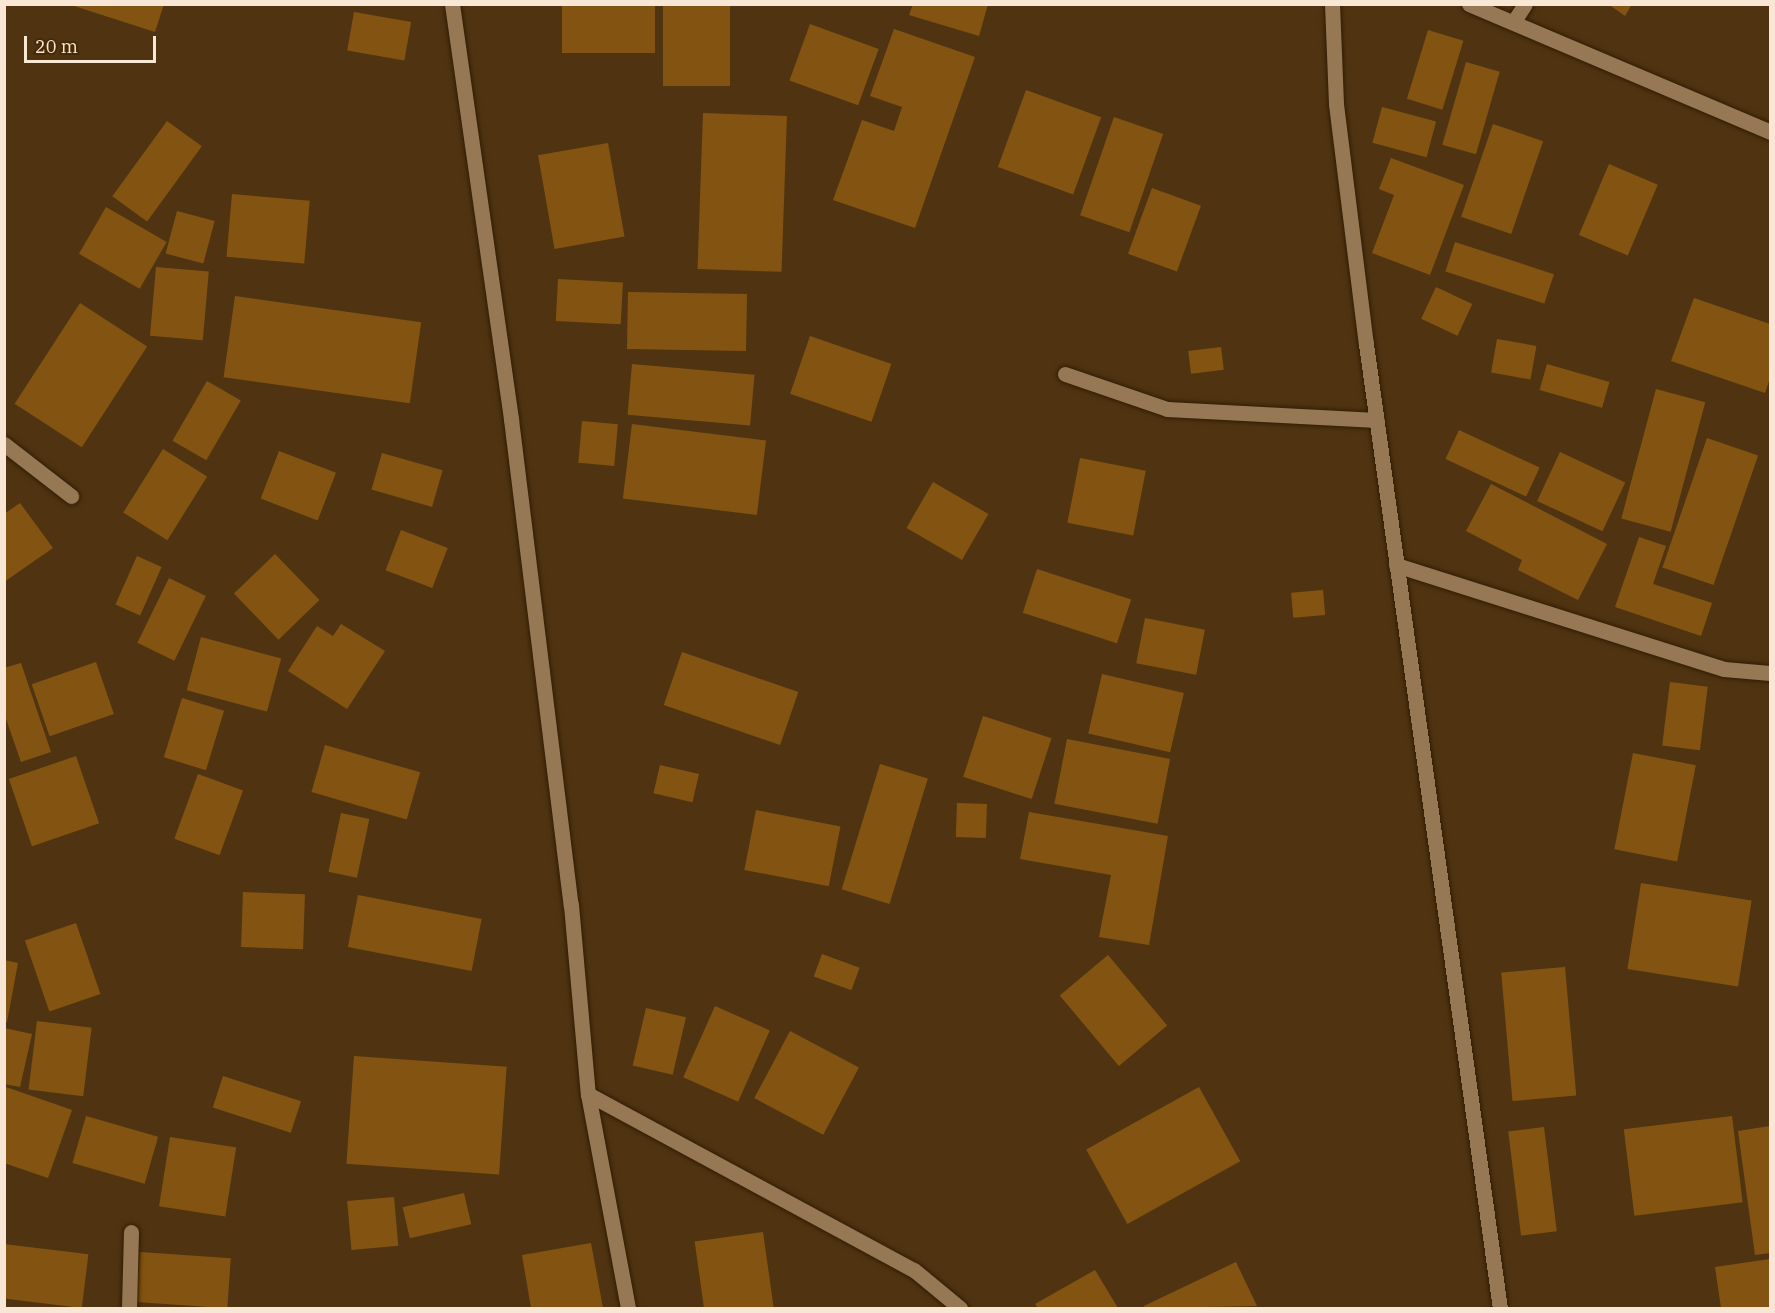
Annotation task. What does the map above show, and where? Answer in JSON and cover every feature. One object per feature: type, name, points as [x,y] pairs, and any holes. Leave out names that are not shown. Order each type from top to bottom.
[{"type":"street","points":[[452,4],[512,419],[571,905],[588,1094],[628,1308]]},
{"type":"street","points":[[1332,4],[1336,104],[1396,565],[1500,1308]]},
{"type":"street","points":[[1469,4],[1514,21],[1770,132]]},
{"type":"street","points":[[1514,21],[1525,4]]},
{"type":"street","points":[[1065,374],[1167,409],[1377,420]]},
{"type":"street","points":[[4,444],[71,496]]},
{"type":"street","points":[[1396,565],[1724,669],[1770,674]]},
{"type":"street","points":[[588,1094],[914,1270],[960,1308]]},
{"type":"street","points":[[129,1308],[131,1232]]},
{"type":"building","points":[[68,4],[164,4],[155,32]]},
{"type":"building","points":[[562,4],[655,4],[655,53],[562,53]]},
{"type":"building","points":[[663,4],[730,4],[730,86],[663,86]]},
{"type":"building","points":[[913,4],[988,4],[979,36],[909,15]]},
{"type":"building","points":[[1608,4],[1632,4],[1625,16]]},
{"type":"building","points":[[354,12],[411,22],[404,60],[347,50]]},
{"type":"building","points":[[810,24],[879,49],[858,105],[789,80]]},
{"type":"building","points":[[894,29],[975,57],[915,228],[833,200],[862,120],[894,131],[902,107],[870,96]]},
{"type":"building","points":[[1428,30],[1463,41],[1442,110],[1407,99]]},
{"type":"building","points":[[1466,62],[1500,72],[1476,154],[1442,145]]},
{"type":"building","points":[[1026,90],[1101,117],[1073,194],[998,167]]},
{"type":"building","points":[[1382,107],[1436,121],[1427,157],[1372,143]]},
{"type":"building","points":[[703,113],[787,116],[782,272],[698,269]]},
{"type":"building","points":[[1114,117],[1163,134],[1129,232],[1080,215]]},
{"type":"building","points":[[167,121],[202,146],[147,222],[112,196]]},
{"type":"building","points":[[1493,124],[1543,141],[1511,234],[1461,217]]},
{"type":"building","points":[[608,143],[624,237],[555,249],[538,155]]},
{"type":"building","points":[[1391,158],[1464,185],[1430,275],[1372,253],[1394,195],[1379,189]]},
{"type":"building","points":[[1609,164],[1658,185],[1628,256],[1579,235]]},
{"type":"building","points":[[1152,188],[1201,206],[1177,272],[1128,254]]},
{"type":"building","points":[[232,194],[310,201],[304,264],[227,257]]},
{"type":"building","points":[[106,207],[167,242],[140,289],[79,254]]},
{"type":"building","points":[[177,211],[215,221],[203,264],[166,254]]},
{"type":"building","points":[[1455,242],[1554,274],[1544,304],[1445,271]]},
{"type":"building","points":[[156,267],[209,272],[203,340],[150,336]]},
{"type":"building","points":[[558,279],[623,282],[621,324],[556,321]]},
{"type":"building","points":[[1436,287],[1472,304],[1457,336],[1421,319]]},
{"type":"building","points":[[628,292],[747,294],[746,351],[627,349]]},
{"type":"building","points":[[235,296],[421,322],[410,403],[224,377]]},
{"type":"building","points":[[1694,298],[1770,324],[1770,378],[1765,393],[1671,361]]},
{"type":"building","points":[[80,303],[147,347],[82,447],[15,404]]},
{"type":"building","points":[[810,336],[891,364],[871,422],[790,394]]},
{"type":"building","points":[[1497,339],[1536,346],[1530,379],[1491,372]]},
{"type":"building","points":[[1221,347],[1224,370],[1191,374],[1188,351]]},
{"type":"building","points":[[632,364],[755,375],[750,426],[628,415]]},
{"type":"building","points":[[1547,364],[1609,382],[1602,408],[1540,390]]},
{"type":"building","points":[[207,381],[241,400],[206,460],[172,441]]},
{"type":"building","points":[[1656,389],[1705,402],[1671,532],[1621,518]]},
{"type":"building","points":[[582,421],[618,424],[614,466],[578,463]]},
{"type":"building","points":[[632,424],[766,440],[757,515],[623,498]]},
{"type":"building","points":[[1459,430],[1540,468],[1526,497],[1445,459]]},
{"type":"building","points":[[1707,438],[1758,456],[1713,585],[1662,568]]},
{"type":"building","points":[[163,449],[207,477],[167,540],[123,513]]},
{"type":"building","points":[[279,451],[336,473],[318,520],[261,499]]},
{"type":"building","points":[[1560,452],[1625,482],[1602,531],[1537,501]]},
{"type":"building","points":[[382,453],[443,470],[432,507],[372,490]]},
{"type":"building","points":[[1080,458],[1146,471],[1133,536],[1067,523]]},
{"type":"building","points":[[933,482],[988,514],[962,560],[907,528]]},
{"type":"building","points":[[1491,484],[1607,544],[1578,600],[1518,570],[1522,560],[1466,531]]},
{"type":"building","points":[[20,503],[53,548],[4,582],[4,514]]},
{"type":"building","points":[[401,530],[448,548],[432,588],[386,570]]},
{"type":"building","points":[[1639,537],[1666,546],[1653,584],[1712,603],[1701,636],[1615,607]]},
{"type":"building","points":[[275,554],[319,600],[278,640],[234,594]]},
{"type":"building","points":[[137,556],[162,567],[140,615],[115,604]]},
{"type":"building","points":[[1037,569],[1131,600],[1117,643],[1023,613]]},
{"type":"building","points":[[169,578],[206,596],[174,661],[137,643]]},
{"type":"building","points":[[1323,590],[1325,615],[1293,618],[1291,593]]},
{"type":"building","points":[[1145,618],[1205,630],[1196,675],[1136,663]]},
{"type":"building","points":[[341,624],[385,651],[347,709],[288,671],[317,626],[333,636]]},
{"type":"building","points":[[201,637],[281,658],[267,712],[187,690]]},
{"type":"building","points":[[682,652],[798,692],[780,745],[664,705]]},
{"type":"building","points":[[96,662],[114,714],[50,736],[32,684]]},
{"type":"building","points":[[21,663],[51,752],[21,762],[4,713],[4,668]]},
{"type":"building","points":[[1102,674],[1184,693],[1170,752],[1088,733]]},
{"type":"building","points":[[1670,682],[1708,687],[1700,750],[1662,746]]},
{"type":"building","points":[[182,698],[224,711],[206,770],[164,757]]},
{"type":"building","points":[[983,716],[1051,738],[1032,799],[963,777]]},
{"type":"building","points":[[1067,739],[1170,759],[1157,824],[1054,804]]},
{"type":"building","points":[[325,745],[420,772],[407,819],[311,792]]},
{"type":"building","points":[[1633,753],[1696,765],[1677,861],[1614,849]]},
{"type":"building","points":[[76,756],[99,823],[32,846],[9,779]]},
{"type":"building","points":[[880,764],[928,779],[890,904],[842,889]]},
{"type":"building","points":[[660,765],[699,774],[692,802],[653,793]]},
{"type":"building","points":[[198,774],[243,790],[220,855],[174,839]]},
{"type":"building","points":[[957,803],[987,804],[986,838],[956,837]]},
{"type":"building","points":[[756,810],[840,826],[829,886],[744,870]]},
{"type":"building","points":[[1029,812],[1168,836],[1149,945],[1099,937],[1111,875],[1020,859]]},
{"type":"building","points":[[341,813],[369,819],[357,878],[329,872]]},
{"type":"building","points":[[1641,883],[1752,901],[1738,986],[1627,969]]},
{"type":"building","points":[[243,892],[305,894],[303,949],[241,947]]},
{"type":"building","points":[[358,895],[482,919],[472,971],[348,947]]},
{"type":"building","points":[[76,923],[100,994],[49,1011],[25,941]]},
{"type":"building","points":[[822,954],[860,968],[851,990],[814,977]]},
{"type":"building","points":[[1108,955],[1167,1025],[1119,1066],[1060,995]]},
{"type":"building","points":[[4,960],[18,963],[7,1022],[4,1022]]},
{"type":"building","points":[[1565,967],[1576,1096],[1512,1101],[1501,973]]},
{"type":"building","points":[[715,1006],[770,1030],[738,1102],[683,1077]]},
{"type":"building","points":[[646,1008],[686,1017],[673,1075],[633,1065]]},
{"type":"building","points":[[37,1021],[92,1028],[83,1096],[29,1089]]},
{"type":"building","points":[[4,1028],[32,1034],[20,1087],[4,1084]]},
{"type":"building","points":[[790,1031],[859,1068],[823,1135],[754,1098]]},
{"type":"building","points":[[354,1056],[507,1067],[499,1174],[346,1164]]},
{"type":"building","points":[[223,1076],[301,1101],[291,1133],[213,1107]]},
{"type":"building","points":[[6,1087],[72,1110],[48,1178],[4,1163]]},
{"type":"building","points":[[1199,1087],[1240,1161],[1127,1224],[1086,1150]]},
{"type":"building","points":[[86,1116],[158,1137],[145,1184],[72,1163]]},
{"type":"building","points":[[1732,1116],[1743,1202],[1634,1216],[1624,1129]]},
{"type":"building","points":[[1770,1126],[1770,1253],[1755,1255],[1738,1131]]},
{"type":"building","points":[[1544,1127],[1557,1231],[1521,1236],[1508,1131]]},
{"type":"building","points":[[170,1137],[236,1147],[225,1217],[159,1206]]},
{"type":"building","points":[[464,1193],[471,1224],[410,1238],[403,1207]]},
{"type":"building","points":[[394,1197],[398,1246],[351,1250],[347,1201]]},
{"type":"building","points":[[763,1232],[774,1308],[704,1308],[695,1242]]},
{"type":"building","points":[[591,1243],[603,1308],[531,1308],[522,1255]]},
{"type":"building","points":[[4,1244],[88,1254],[82,1308],[4,1298]]},
{"type":"building","points":[[140,1252],[231,1258],[227,1308],[137,1302]]},
{"type":"building","points":[[1770,1259],[1770,1308],[1721,1308],[1715,1267]]},
{"type":"building","points":[[1236,1262],[1257,1306],[1145,1308],[1144,1306]]},
{"type":"building","points":[[1095,1270],[1118,1308],[1038,1308],[1035,1304]]}]
